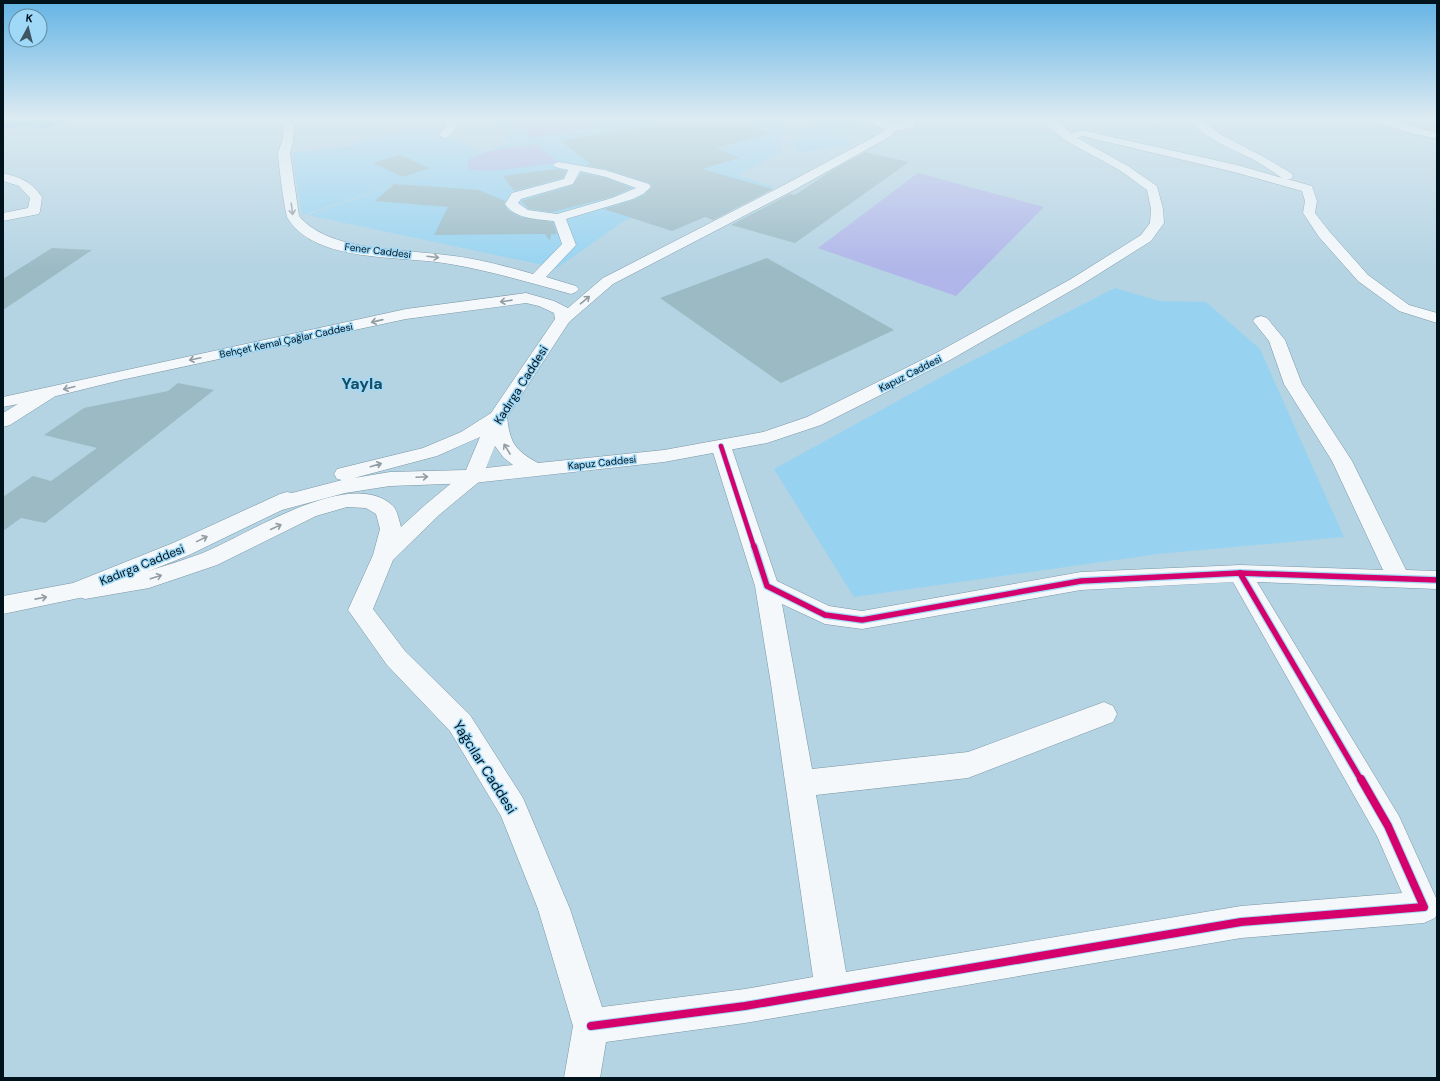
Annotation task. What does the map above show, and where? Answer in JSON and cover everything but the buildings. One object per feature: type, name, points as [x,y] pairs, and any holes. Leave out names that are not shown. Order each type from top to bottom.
[{"type":"street","name":"Fener Caddesi","points":[[286,168],[293,217],[312,235],[330,243],[355,249],[448,259],[503,270],[571,289]]},
{"type":"street","points":[[573,168],[574,172],[569,181],[516,196],[511,204],[524,213],[557,218],[615,201],[642,190],[645,187],[615,175],[584,168]]},
{"type":"street","points":[[526,298],[608,281],[825,168]]},
{"type":"street","name":"Kapuz Caddesi","points":[[274,505],[345,486],[390,479],[473,476],[664,456],[767,437],[814,421],[944,356],[1076,282],[1146,238],[1157,223],[1158,209],[1153,189],[1125,168]]},
{"type":"street","points":[[1235,168],[1308,189]]},
{"type":"street","points":[[1275,168],[1308,189],[1310,201],[1309,213],[1324,234],[1363,278],[1404,308],[1437,318]]},
{"type":"street","points":[[3,177],[23,183],[36,197],[34,211],[3,217]]},
{"type":"street","points":[[536,279],[569,245],[563,227],[559,218],[557,218]]},
{"type":"street","name":"Kadırga Caddesi","points":[[473,476],[498,417],[563,319],[608,281]]},
{"type":"street","name":"Behçet Kemal Çağlar Caddesi","points":[[3,402],[48,393],[129,373],[406,314],[526,298],[540,300],[551,304],[562,311],[563,319]]},
{"type":"street","points":[[1261,321],[1277,340],[1293,384],[1342,461],[1399,579]]},
{"type":"street","points":[[3,421],[48,393]]},
{"type":"street","points":[[274,505],[333,478],[430,452],[468,436],[498,417],[500,436],[510,454],[534,469]]},
{"type":"street","points":[[721,446],[767,586],[832,991]]},
{"type":"street","name":"Yağcılar Caddesi","points":[[473,476],[427,515],[384,556],[360,610],[396,658],[460,723],[513,808],[554,908],[591,1026],[582,1078]]},
{"type":"street","points":[[76,591],[149,579],[209,559],[309,511],[347,500],[370,501],[385,510],[391,529],[384,556]]},
{"type":"street","name":"Kadırga Caddesi","points":[[3,605],[76,591],[181,550],[274,505]]},
{"type":"street","points":[[767,586],[825,615],[862,620],[1082,581],[1240,573],[1437,580]]},
{"type":"street","points":[[591,1026],[745,1006],[1241,922],[1424,907],[1388,826],[1240,573]]},
{"type":"street","points":[[799,784],[968,765],[1104,714]]},
{"type":"shaded area","points":[[294,168],[446,168],[302,215]]},
{"type":"shaded area","points":[[447,168],[749,168],[736,175],[774,187],[744,201],[710,190],[624,221],[557,268],[307,215]]},
{"type":"shaded area","points":[[467,168],[513,168],[492,171]]},
{"type":"shaded area","points":[[918,173],[1044,207],[956,296],[818,248]]},
{"type":"shaded area","points":[[1115,288],[1159,301],[1206,302],[1260,349],[1344,537],[1158,554],[854,597],[774,469],[954,370]]},
{"type":"cycle path","points":[[721,446],[767,586],[825,615],[862,620],[1081,581],[1240,573],[1437,580]]},
{"type":"cycle path","points":[[591,1026],[745,1006],[1241,922],[1424,907],[1388,826],[1240,573]]},
{"type":"district","name":"Yayla","points":[[362,383]]}]
